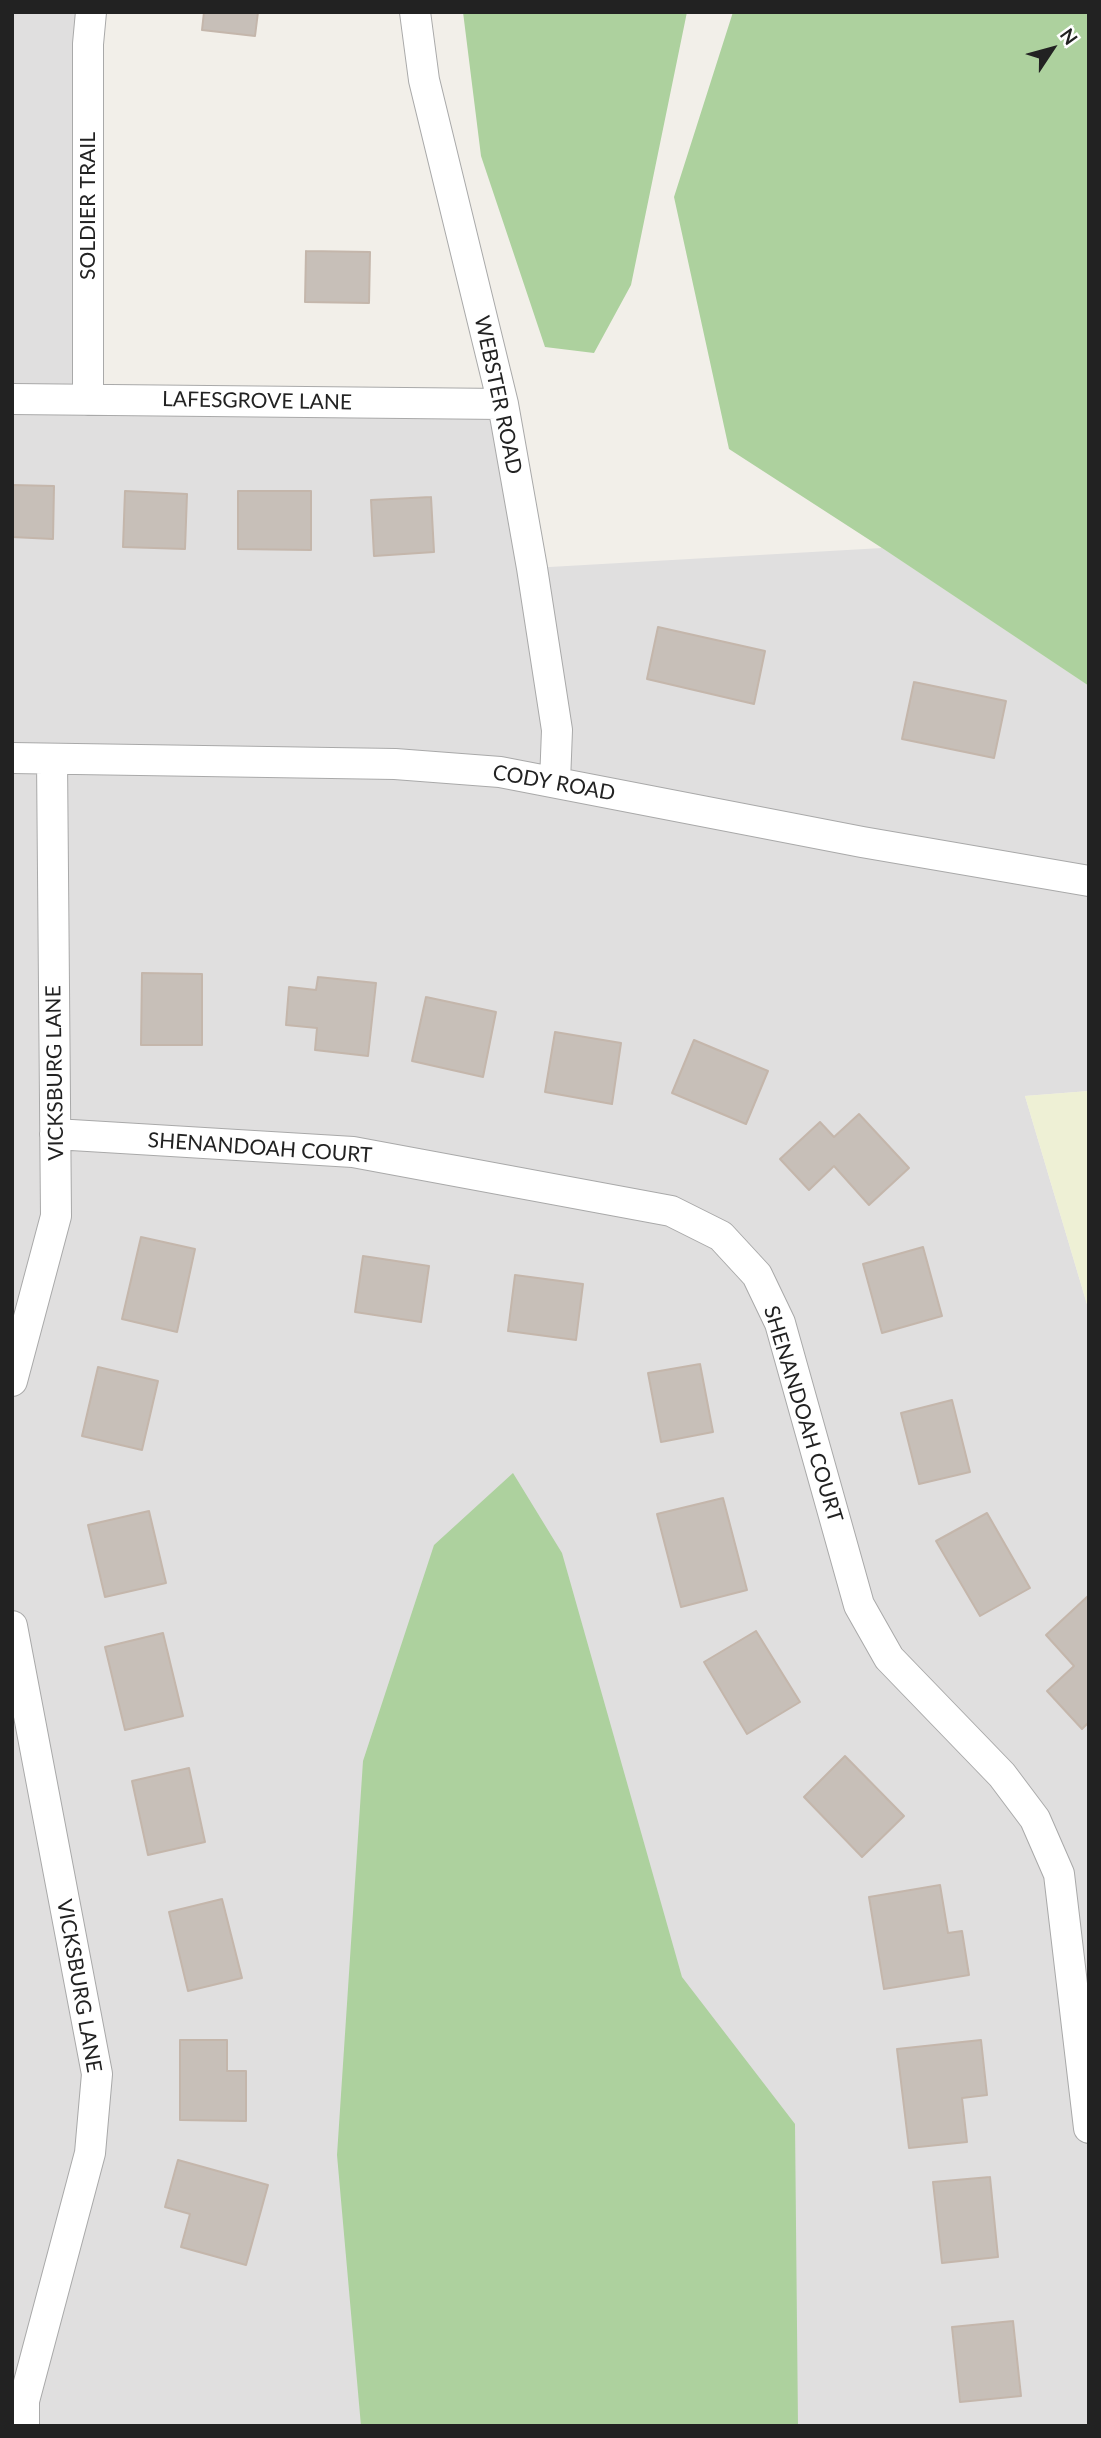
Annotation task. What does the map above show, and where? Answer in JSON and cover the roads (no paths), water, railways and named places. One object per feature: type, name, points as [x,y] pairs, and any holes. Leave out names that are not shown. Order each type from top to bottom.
[{"type":"street","name":"SOLDIER TRAIL","points":[[88,400],[88,44],[91,12]]},
{"type":"street","name":"WEBSTER ROAD","points":[[415,12],[424,80],[503,404],[557,730],[555,782]]},
{"type":"street","name":"LAFESGROVE LANE","points":[[12,399],[503,404]]},
{"type":"street","name":"CODY ROAD","points":[[12,758],[395,764],[500,772],[849,839],[1089,881]]},
{"type":"street","name":"VICKSBURG LANE","points":[[12,1381],[56,1216],[52,759]]},
{"type":"street","name":"SHENANDOAH COURT","points":[[55,1134],[353,1152],[671,1211],[721,1236],[757,1275],[780,1323],[859,1605],[890,1658],[1002,1775],[1035,1819],[1059,1874],[1089,2128]]},
{"type":"street","name":"VICKSBURG LANE","points":[[12,1626],[97,2074],[90,2153],[24,2401],[24,2426]]}]
